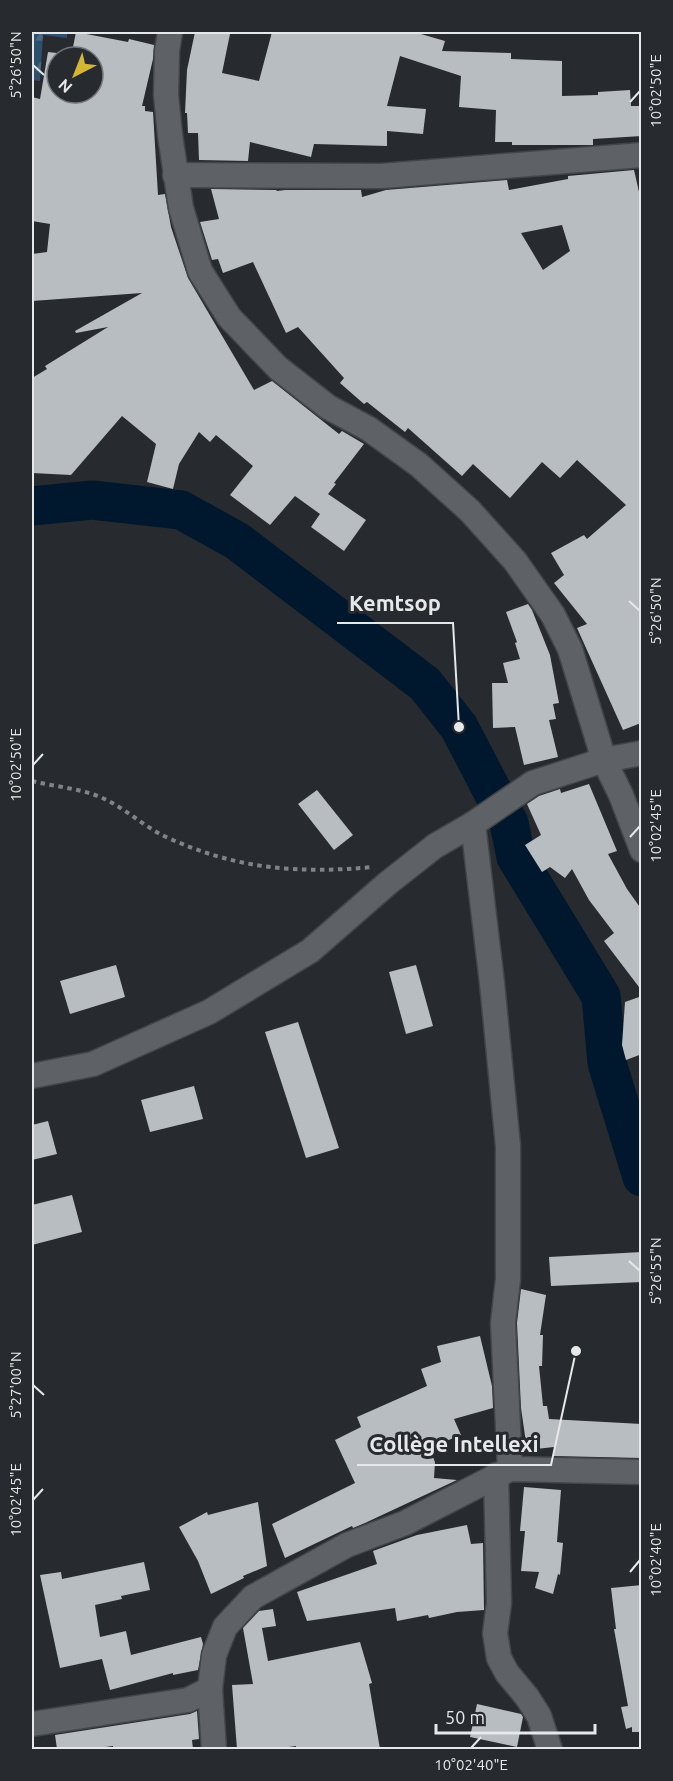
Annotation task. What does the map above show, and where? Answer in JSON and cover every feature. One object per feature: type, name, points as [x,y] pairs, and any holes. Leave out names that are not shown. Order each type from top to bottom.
[{"type":"street","points":[[170,32],[166,95],[175,175],[181,208],[200,271],[229,317],[278,368],[328,406],[369,429],[419,465],[470,511],[515,561],[552,615],[570,649],[604,760],[621,795],[642,850]]},
{"type":"street","points":[[175,175],[382,176],[642,155]]},
{"type":"street","points":[[32,1076],[93,1064],[209,1012],[310,951],[388,883],[435,846],[533,783],[604,760],[642,753]]},
{"type":"street","points":[[478,820],[508,1146],[508,1279],[503,1323],[503,1472],[499,1603],[495,1633],[499,1658],[507,1673],[539,1716],[550,1749]]},
{"type":"street","points":[[214,1749],[210,1689],[214,1656],[225,1627],[253,1597],[346,1545],[405,1523],[503,1472],[642,1472]]},
{"type":"street","points":[[32,1725],[188,1700],[210,1689]]},
{"type":"path","points":[[32,781],[95,795],[167,837],[213,855],[243,863],[284,870],[377,866]]},
{"type":"green space","points":[[32,32],[67,32],[67,38],[43,35],[40,81],[32,80]]},
{"type":"building","points":[[76,32],[128,42],[129,39],[154,45],[142,106],[145,106],[145,111],[153,112],[158,195],[165,194],[171,227],[188,278],[254,390],[272,381],[339,434],[342,431],[364,444],[328,494],[366,520],[344,551],[311,527],[320,514],[295,496],[270,525],[230,495],[253,466],[216,435],[210,442],[199,432],[179,464],[173,489],[147,482],[156,444],[122,416],[71,475],[32,473],[32,378],[47,369],[45,366],[108,327],[76,333],[75,331],[142,293],[32,301],[32,254],[47,252],[50,224],[32,221],[32,97],[40,99],[45,70],[45,105],[105,105],[105,45],[73,45]]},
{"type":"building","points":[[195,32],[230,34],[222,73],[259,81],[272,32],[414,32],[445,41],[442,51],[511,53],[511,59],[562,61],[562,96],[598,95],[598,92],[630,90],[631,106],[642,106],[642,136],[593,139],[593,145],[512,145],[512,142],[495,142],[496,110],[459,107],[461,76],[400,56],[387,106],[426,109],[423,134],[387,131],[387,146],[314,144],[311,157],[250,142],[248,161],[199,160],[198,133],[188,133],[187,113],[185,113],[187,70]]},
{"type":"building","points":[[634,170],[642,205],[641,723],[623,730],[577,628],[587,624],[554,583],[564,575],[551,553],[584,535],[587,539],[626,505],[577,460],[560,478],[542,462],[510,498],[473,464],[462,476],[408,428],[405,432],[367,402],[364,404],[340,383],[344,378],[298,327],[286,333],[253,262],[223,273],[218,259],[212,260],[200,222],[219,219],[211,189],[361,190],[362,197],[386,190],[507,180],[509,190],[568,179],[568,176]],"holes":[[[562,225],[570,251],[543,270],[521,233]]]},
{"type":"building","points":[[528,604],[550,655],[559,703],[553,704],[556,719],[549,720],[558,757],[524,765],[515,727],[493,728],[492,683],[508,683],[503,663],[520,659],[515,643],[517,642],[506,612]]},
{"type":"building","points":[[589,784],[617,851],[608,854],[627,889],[642,910],[642,991],[604,941],[614,933],[589,900],[572,869],[565,878],[550,867],[542,872],[525,845],[541,835],[527,804],[539,796],[560,789],[561,793]]},
{"type":"building","points":[[317,790],[353,835],[334,850],[298,804]]},
{"type":"building","points":[[116,965],[125,997],[70,1014],[60,981]]},
{"type":"building","points":[[416,965],[433,1026],[406,1034],[389,972]]},
{"type":"building","points":[[642,996],[642,1054],[626,1060],[622,1045],[625,1002]]},
{"type":"building","points":[[298,1022],[339,1148],[306,1158],[265,1032]]},
{"type":"building","points":[[194,1086],[203,1119],[150,1132],[141,1100]]},
{"type":"building","points":[[48,1121],[57,1154],[32,1160],[32,1125]]},
{"type":"building","points":[[72,1195],[82,1232],[32,1245],[32,1205]]},
{"type":"building","points":[[642,1252],[642,1282],[551,1286],[549,1257]]},
{"type":"building","points":[[521,1289],[546,1295],[540,1335],[543,1335],[542,1366],[539,1366],[543,1406],[547,1406],[549,1419],[642,1424],[642,1458],[554,1456],[554,1447],[527,1450],[521,1408],[517,1323]]},
{"type":"building","points":[[480,1336],[492,1386],[493,1408],[454,1419],[461,1435],[429,1448],[435,1462],[434,1478],[457,1480],[285,1558],[272,1524],[355,1483],[335,1440],[361,1427],[357,1417],[427,1386],[421,1369],[441,1362],[437,1346]]},
{"type":"building","points":[[524,1487],[561,1490],[557,1542],[563,1543],[560,1575],[558,1574],[553,1594],[535,1588],[539,1572],[521,1571],[525,1531],[520,1531]]},
{"type":"building","points":[[258,1502],[267,1566],[211,1594],[198,1561],[179,1527],[207,1512],[208,1515]]},
{"type":"building","points":[[467,1525],[471,1544],[483,1543],[484,1610],[457,1612],[429,1618],[428,1615],[397,1621],[395,1608],[307,1621],[297,1592],[377,1564],[373,1551],[417,1535]]},
{"type":"building","points":[[144,1562],[150,1590],[121,1596],[122,1599],[95,1605],[100,1637],[126,1631],[131,1655],[201,1637],[203,1644],[198,1670],[173,1675],[173,1673],[110,1690],[102,1659],[60,1668],[40,1575],[61,1572],[62,1579]]},
{"type":"building","points":[[642,1585],[642,1732],[632,1732],[632,1727],[626,1729],[621,1707],[628,1706],[614,1629],[616,1629],[611,1588]]},
{"type":"building","points":[[273,1609],[276,1626],[262,1628],[268,1661],[360,1642],[372,1683],[369,1684],[380,1749],[296,1749],[296,1746],[275,1749],[237,1749],[232,1685],[253,1684],[243,1628],[259,1611]]},
{"type":"building","points":[[477,1704],[521,1714],[523,1717],[517,1747],[470,1737]]},
{"type":"building","points":[[197,1711],[199,1739],[192,1740],[193,1749],[167,1749],[167,1747],[113,1749],[113,1746],[57,1749],[55,1735]]},
{"type":"waterway","points":[[32,506],[92,500],[181,510],[237,541],[425,684],[459,727],[509,823],[516,857],[601,996],[607,1063],[642,1177]]},
{"type":"place","name":"Kemtsop","points":[[459,727]]},
{"type":"place","name":"Collège Intellexi","points":[[576,1351]]}]
